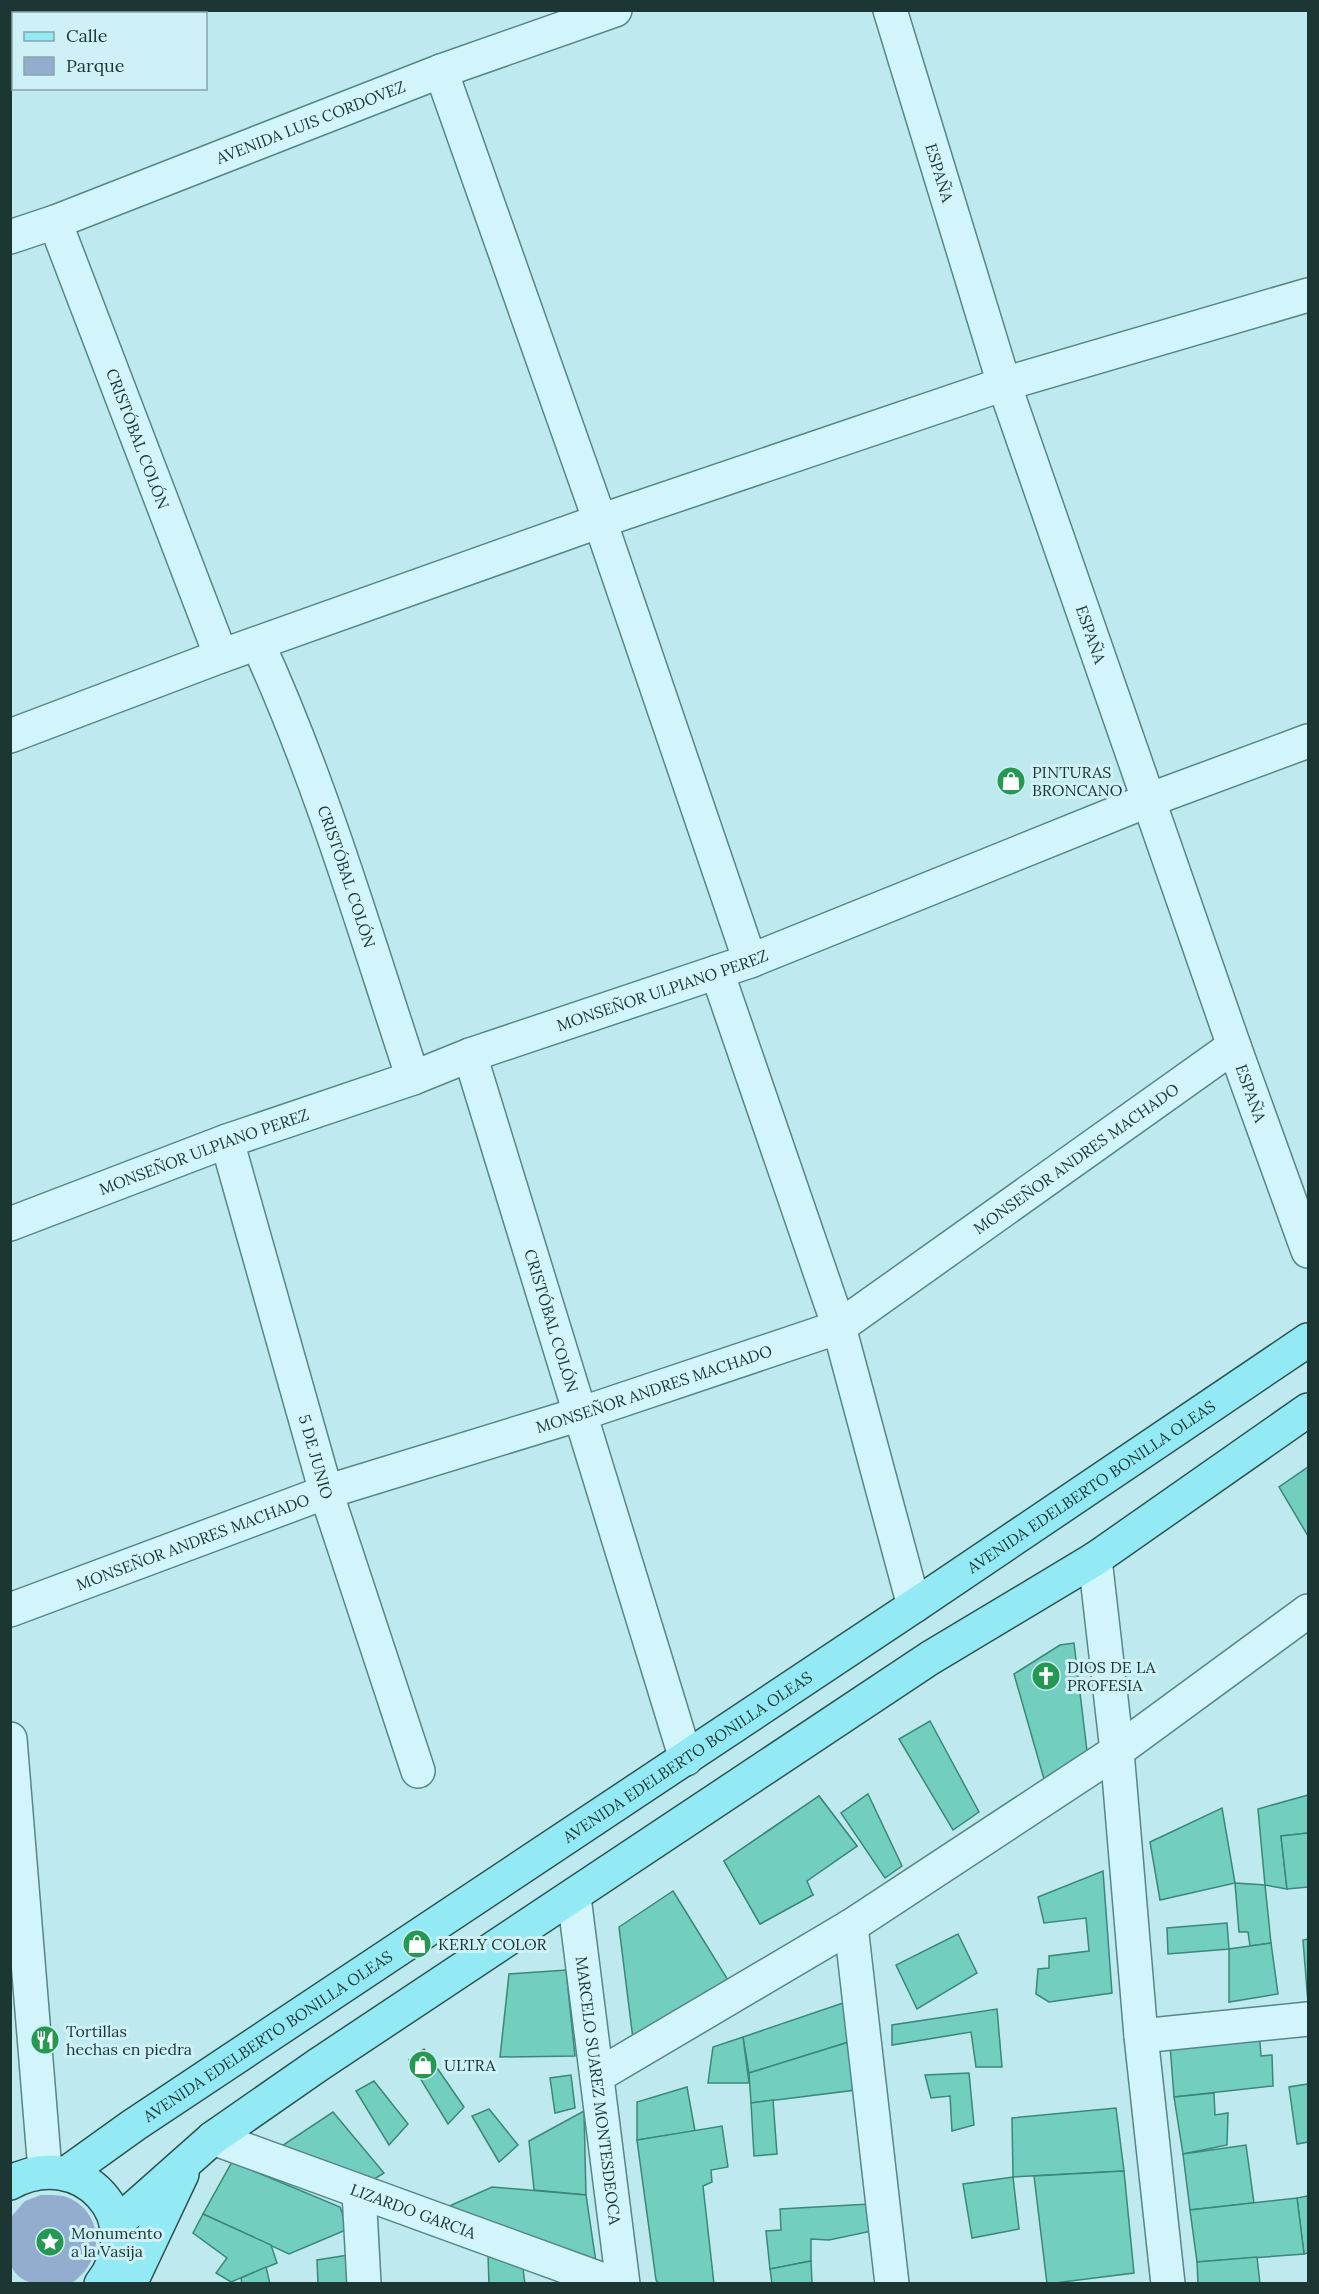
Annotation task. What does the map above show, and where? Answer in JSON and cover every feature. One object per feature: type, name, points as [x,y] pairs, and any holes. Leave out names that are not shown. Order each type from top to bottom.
[{"type":"main road","name":"AVENIDA EDELBERTO BONILLA OLEAS","points":[[56,2172],[134,2125],[686,1759],[1308,1340]]},
{"type":"main road","points":[[116,2224],[202,2147],[318,2065],[574,1897],[930,1658],[1095,1558],[1308,1410]]},
{"type":"main road","points":[[112,2281],[152,2233],[202,2147]]},
{"type":"main road","points":[[10,2183],[27,2175],[56,2172],[84,2181],[98,2191],[109,2207],[116,2224],[118,2241],[112,2281]]},
{"type":"street","name":"AVENIDA LUIS CORDOVEZ","points":[[10,237],[55,222],[441,71],[615,10]]},
{"type":"street","name":"ESPAÑA","points":[[890,10],[1004,384],[1234,1046],[1308,1251]]},
{"type":"street","points":[[441,71],[600,521],[750,961]]},
{"type":"street","name":"CRISTÓBAL COLÓN","points":[[55,222],[221,656]]},
{"type":"street","points":[[10,736],[221,656],[600,521],[1004,384],[1308,295]]},
{"type":"street","name":"CRISTÓBAL COLÓN","points":[[258,644],[282,697],[331,828],[413,1078]]},
{"type":"street","name":"MONSEÑOR ULPIANO PEREZ","points":[[10,1224],[227,1141],[413,1078],[471,1055],[750,961],[1149,800],[1308,741]]},
{"type":"street","points":[[717,972],[838,1327],[914,1606]]},
{"type":"street","name":"MONSEÑOR ANDRES MACHADO","points":[[10,1610],[326,1492],[580,1414],[838,1327],[1234,1046]]},
{"type":"street","name":"CRISTÓBAL COLÓN","points":[[471,1055],[686,1759]]},
{"type":"street","name":"5 DE JUNIO","points":[[227,1141],[326,1492],[418,1771]]},
{"type":"street","points":[[1095,1558],[1117,1751],[1141,2036],[1168,2283]]},
{"type":"street","points":[[597,2076],[851,1926],[1117,1751],[1308,1611]]},
{"type":"street","points":[[10,1739],[56,2172]]},
{"type":"street","name":"MARCELO SUAREZ MONTESDEOCA","points":[[574,1897],[623,2283]]},
{"type":"street","points":[[851,1926],[892,2283]]},
{"type":"street","points":[[1141,2036],[1308,2019]]},
{"type":"street","name":"LIZARDO GARCIA","points":[[202,2147],[359,2192],[614,2283]]},
{"type":"street","points":[[359,2192],[364,2283]]},
{"type":"green space","points":[[41,2195],[69,2198],[82,2206],[89,2214],[96,2233],[94,2254],[90,2263],[84,2272],[69,2284],[30,2282],[21,2278],[11,2266],[11,2217],[25,2201]]},
{"type":"building","points":[[1308,1467],[1308,1536],[1279,1487]]},
{"type":"building","points":[[1074,1643],[1087,1751],[1044,1779],[1014,1674],[1060,1645]]},
{"type":"building","points":[[930,1721],[979,1812],[953,1830],[899,1739]]},
{"type":"building","points":[[868,1794],[902,1866],[885,1878],[841,1813]]},
{"type":"building","points":[[1308,1795],[1308,1833],[1281,1836],[1287,1889],[1265,1885],[1258,1809]]},
{"type":"building","points":[[819,1796],[857,1846],[800,1885],[813,1895],[760,1924],[724,1861]]},
{"type":"building","points":[[819,1796],[857,1846],[807,1881],[813,1895],[760,1924],[724,1861]]},
{"type":"building","points":[[1222,1808],[1235,1883],[1160,1900],[1150,1842]]},
{"type":"building","points":[[1308,1833],[1308,1887],[1287,1889],[1281,1836]]},
{"type":"building","points":[[1103,1871],[1112,1993],[1049,2002],[1036,1994],[1038,1969],[1049,1968],[1049,1956],[1089,1951],[1086,1918],[1044,1923],[1038,1897]]},
{"type":"building","points":[[1235,1883],[1265,1885],[1271,1943],[1250,1946],[1248,1932],[1239,1932]]},
{"type":"building","points":[[673,1891],[731,1985],[633,2039],[619,1927]]},
{"type":"building","points":[[1227,1923],[1229,1949],[1168,1954],[1167,1928]]},
{"type":"building","points":[[958,1934],[977,1973],[917,2009],[896,1965]]},
{"type":"building","points":[[1308,1939],[1308,2003],[1303,1940]]},
{"type":"building","points":[[1271,1943],[1278,1994],[1229,2002],[1229,1949]]},
{"type":"building","points":[[566,1970],[575,2056],[500,2057],[509,1974]]},
{"type":"building","points":[[843,2003],[852,2041],[749,2073],[743,2037]]},
{"type":"building","points":[[997,2009],[1002,2067],[976,2067],[971,2032],[892,2045],[892,2025]]},
{"type":"building","points":[[1259,2030],[1261,2056],[1272,2055],[1273,2086],[1174,2097],[1170,2045]]},
{"type":"building","points":[[743,2037],[749,2083],[708,2083],[713,2047]]},
{"type":"building","points":[[852,2041],[856,2090],[751,2103],[749,2073]]},
{"type":"building","points":[[424,2049],[464,2107],[448,2124],[409,2060]]},
{"type":"building","points":[[969,2073],[974,2125],[952,2131],[950,2096],[931,2098],[925,2075]]},
{"type":"building","points":[[571,2075],[575,2108],[555,2113],[550,2078]]},
{"type":"building","points":[[374,2081],[408,2124],[389,2145],[356,2091]]},
{"type":"building","points":[[1308,2084],[1308,2142],[1297,2144],[1289,2087]]},
{"type":"building","points":[[687,2087],[695,2131],[637,2140],[637,2102]]},
{"type":"building","points":[[1214,2093],[1215,2115],[1228,2113],[1227,2145],[1183,2154],[1174,2097]]},
{"type":"building","points":[[773,2100],[777,2154],[754,2156],[751,2103]]},
{"type":"building","points":[[1116,2108],[1124,2171],[1013,2177],[1012,2118]]},
{"type":"building","points":[[489,2109],[518,2145],[499,2162],[472,2116]]},
{"type":"building","points":[[584,2111],[586,2195],[534,2190],[529,2141]]},
{"type":"building","points":[[333,2112],[384,2173],[360,2188],[274,2151]]},
{"type":"building","points":[[722,2126],[728,2167],[711,2170],[712,2182],[703,2186],[714,2284],[659,2284],[656,2280],[637,2140]]},
{"type":"building","points":[[1246,2145],[1254,2203],[1190,2210],[1183,2154]]},
{"type":"building","points":[[232,2162],[340,2207],[348,2229],[289,2254],[203,2214]]},
{"type":"building","points":[[1124,2171],[1134,2273],[1047,2284],[1034,2176]]},
{"type":"building","points":[[1013,2177],[1019,2229],[972,2238],[963,2184]]},
{"type":"building","points":[[492,2187],[586,2195],[597,2269],[436,2212]]},
{"type":"building","points":[[1308,2196],[1308,2253],[1304,2254],[1297,2198]]},
{"type":"building","points":[[1297,2198],[1304,2254],[1197,2262],[1190,2210]]},
{"type":"building","points":[[870,2204],[872,2231],[829,2240],[811,2239],[811,2261],[770,2269],[766,2231],[781,2230],[780,2209]]},
{"type":"building","points":[[203,2214],[271,2245],[277,2263],[231,2282],[216,2273],[227,2258],[193,2233]]},
{"type":"building","points":[[348,2255],[353,2284],[318,2284],[317,2260]]},
{"type":"building","points":[[488,2255],[522,2262],[525,2284],[489,2284]]},
{"type":"building","points":[[1257,2257],[1260,2284],[1198,2284],[1197,2262]]},
{"type":"building","points":[[811,2261],[812,2284],[772,2284],[770,2269]]},
{"type":"building","points":[[266,2267],[270,2284],[242,2284],[241,2278]]},
{"type":"place","name":"PINTURAS BRONCANO","points":[[1011,781]]},
{"type":"place","name":"DIOS DE LA PROFESIA","points":[[1046,1676]]},
{"type":"place","name":"KERLY COLOR","points":[[417,1944]]},
{"type":"place","name":"Tortillas hechas en piedra","points":[[45,2040]]},
{"type":"place","name":"ULTRA","points":[[423,2065]]},
{"type":"place","name":"Monumento a la Vasija","points":[[50,2242]]}]
